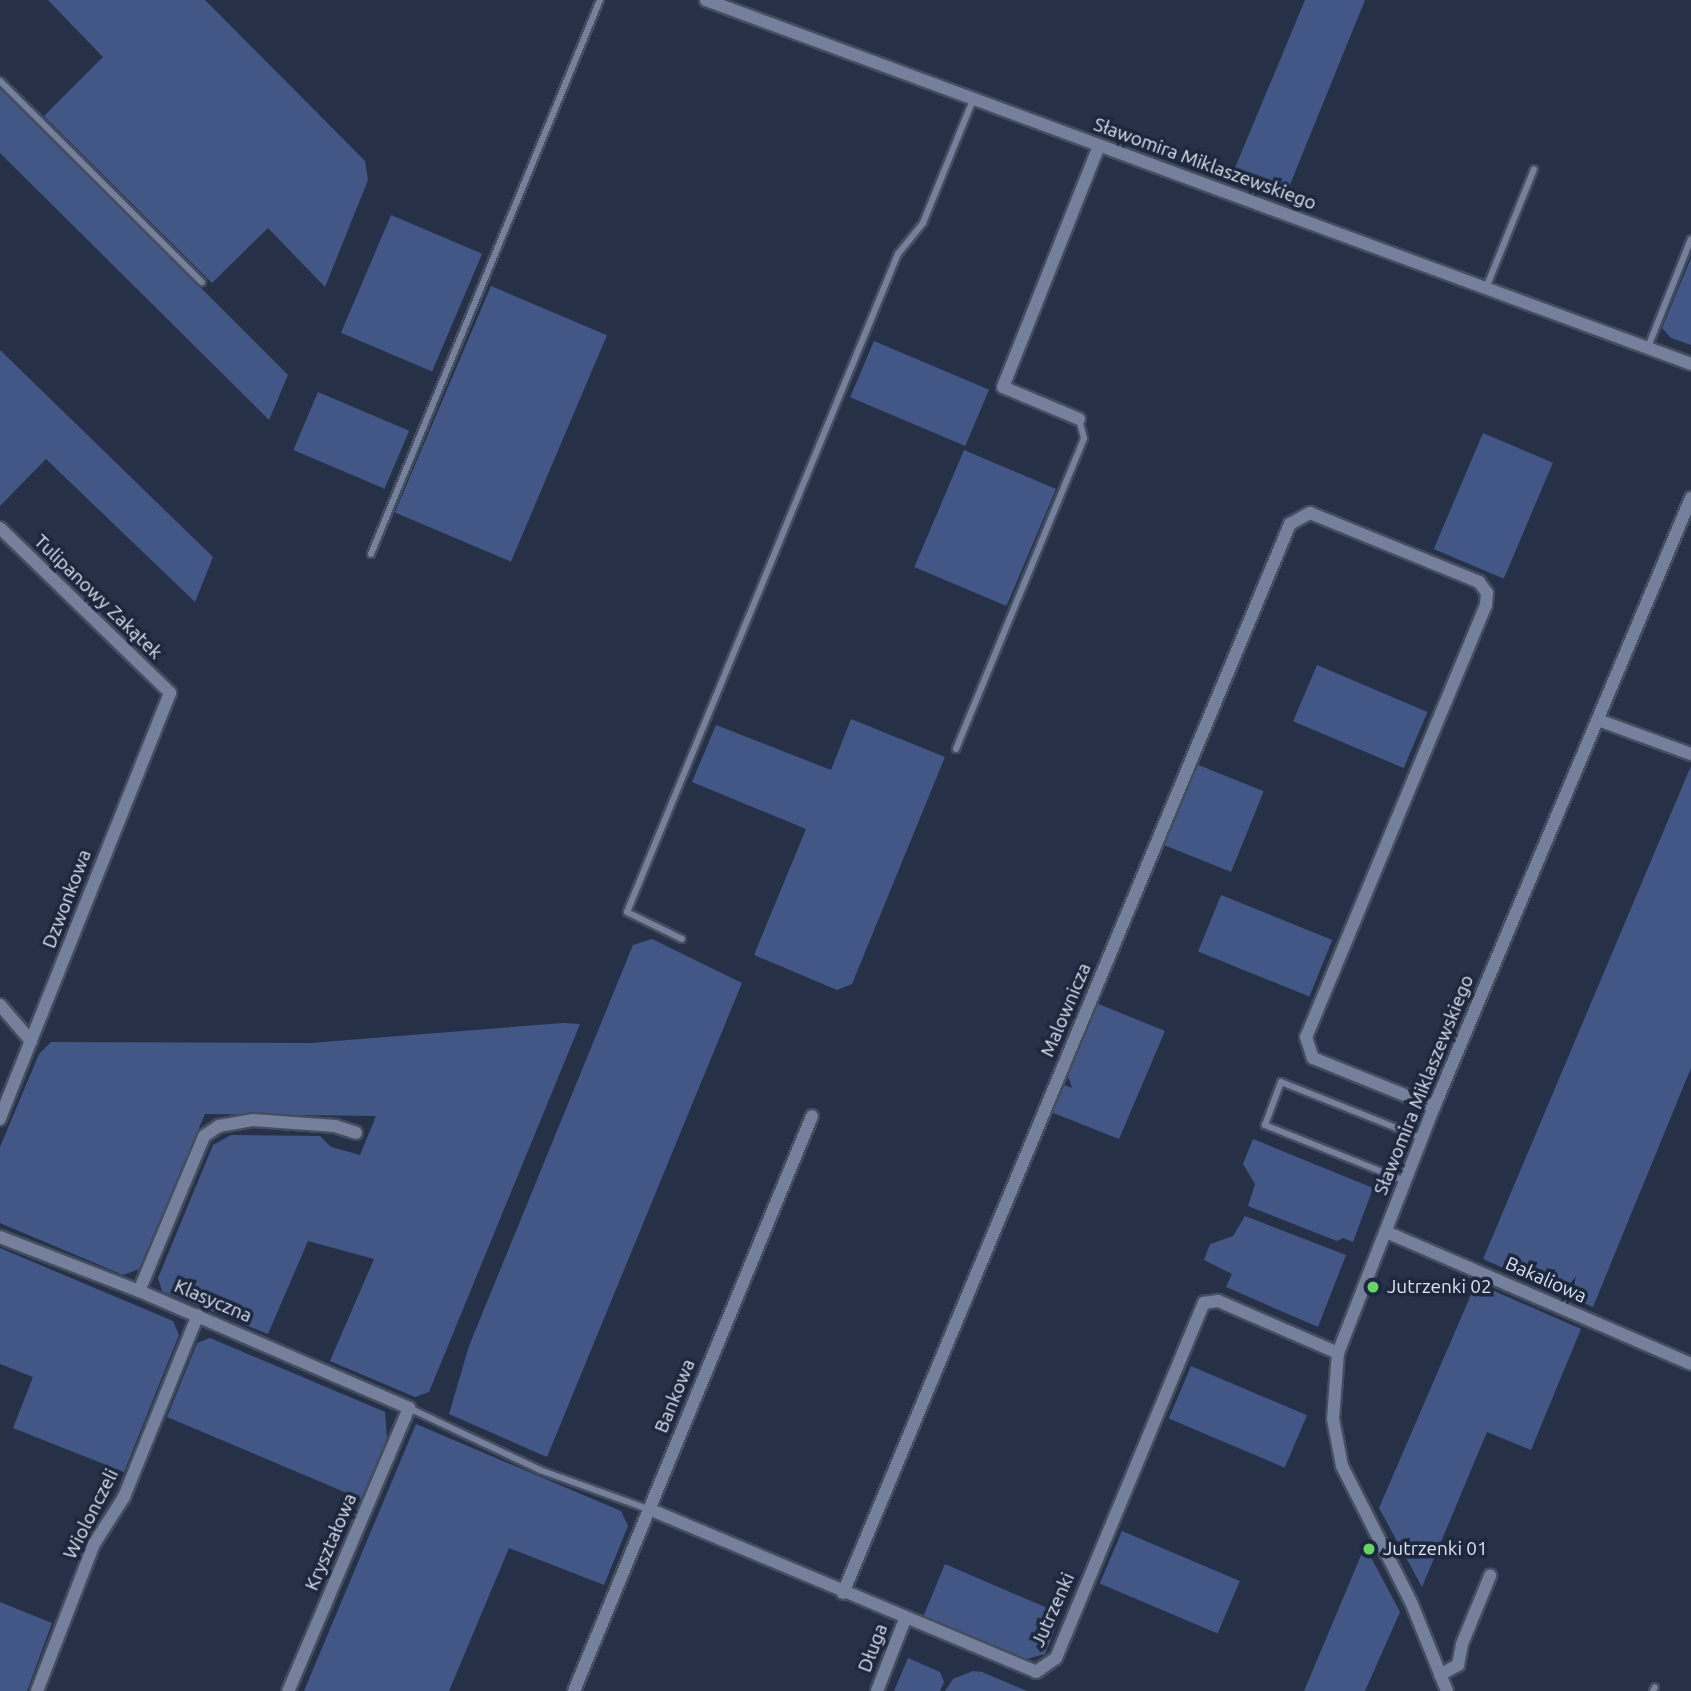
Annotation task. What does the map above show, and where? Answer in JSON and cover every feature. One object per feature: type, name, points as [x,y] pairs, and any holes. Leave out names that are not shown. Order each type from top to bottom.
[{"type":"street","name":"Sławomira Miklaszewskiego","points":[[706,0],[1691,363]]},
{"type":"street","points":[[1079,419],[1003,387],[1099,146]]},
{"type":"street","name":"Sławomira Miklaszewskiego","points":[[1447,1691],[1400,1580],[1346,1479],[1332,1419],[1338,1353],[1434,1107],[1691,498]]},
{"type":"street","name":"Malownicza","points":[[843,1593],[1290,524],[1310,513],[1479,582],[1487,593],[1486,605],[1306,1045],[1313,1058],[1434,1107]]},
{"type":"street","name":"Tulipanowy Zakątek","points":[[0,527],[170,693]]},
{"type":"street","name":"Dzwonkowa","points":[[0,1119],[170,693]]},
{"type":"street","points":[[1598,720],[1691,754]]},
{"type":"street","points":[[0,1005],[31,1041]]},
{"type":"street","name":"Bankowa","points":[[574,1691],[811,1116]]},
{"type":"street","points":[[139,1291],[204,1136],[219,1126],[253,1120],[335,1126],[356,1133]]},
{"type":"street","name":"Bakaliowa","points":[[1385,1231],[1691,1364]]},
{"type":"street","name":"Klasyczna","points":[[0,1237],[198,1315],[409,1408]]},
{"type":"street","name":"Jutrzenki","points":[[649,1509],[1025,1671],[1046,1668],[1056,1658],[1205,1303],[1218,1301],[1338,1353]]},
{"type":"street","name":"Wiolonczeli","points":[[37,1691],[94,1544],[124,1497],[198,1315]]},
{"type":"street","name":"Kryształowa","points":[[288,1691],[409,1408]]},
{"type":"street","points":[[1440,1675],[1458,1665],[1462,1644],[1490,1576]]},
{"type":"street","name":"Długa","points":[[877,1691],[905,1619]]},
{"type":"lane","points":[[371,554],[600,0]]},
{"type":"lane","points":[[0,80],[202,282]]},
{"type":"lane","points":[[682,939],[627,912],[898,254],[923,223],[973,99]]},
{"type":"lane","points":[[1486,288],[1534,169]]},
{"type":"lane","points":[[1648,347],[1691,239]]},
{"type":"lane","points":[[956,749],[1084,438],[1079,419]]},
{"type":"lane","points":[[1405,1181],[1265,1125],[1281,1082],[1422,1138]]},
{"type":"lane","points":[[409,1408],[540,1471],[649,1509]]},
{"type":"shaded area","points":[[48,0],[205,0],[365,161],[368,180],[325,287],[268,228],[212,283],[44,116],[103,57]]},
{"type":"shaded area","points":[[1305,0],[1365,0],[1287,192],[1277,194],[1232,175]]},
{"type":"shaded area","points":[[0,87],[288,375],[269,420],[0,153]]},
{"type":"shaded area","points":[[391,215],[482,254],[432,372],[341,333]]},
{"type":"shaded area","points":[[1691,258],[1691,345],[1671,338],[1662,328]]},
{"type":"shaded area","points":[[491,286],[607,335],[511,562],[395,512]]},
{"type":"shaded area","points":[[874,341],[989,390],[965,446],[850,397]]},
{"type":"shaded area","points":[[0,350],[213,557],[195,602],[46,459],[0,506]]},
{"type":"shaded area","points":[[318,392],[409,431],[385,489],[293,450]]},
{"type":"shaded area","points":[[1483,433],[1553,463],[1504,579],[1434,549]]},
{"type":"shaded area","points":[[964,450],[1056,489],[1006,606],[914,567]]},
{"type":"shaded area","points":[[1317,665],[1427,712],[1404,768],[1293,721]]},
{"type":"shaded area","points":[[851,719],[945,757],[852,984],[837,990],[754,955],[806,829],[692,782],[716,725],[831,770]]},
{"type":"shaded area","points":[[1196,764],[1264,791],[1231,872],[1163,845]]},
{"type":"shaded area","points":[[1691,766],[1691,1068],[1593,1307],[1483,1259]]},
{"type":"shaded area","points":[[1221,895],[1332,940],[1309,997],[1198,952]]},
{"type":"shaded area","points":[[652,939],[742,983],[547,1457],[449,1414],[469,1346],[633,945]]},
{"type":"shaded area","points":[[1096,1003],[1165,1031],[1119,1139],[1051,1112],[1062,1084],[1072,1088],[1067,1073]]},
{"type":"shaded area","points":[[563,1023],[580,1024],[429,1392],[415,1397],[330,1361],[374,1259],[308,1241],[268,1334],[162,1291],[158,1278],[213,1145],[231,1135],[320,1136],[331,1147],[360,1155],[376,1116],[205,1114],[139,1269],[123,1275],[0,1223],[0,1147],[39,1054],[51,1042],[310,1043]]},
{"type":"shaded area","points":[[1253,1139],[1373,1188],[1353,1242],[1343,1238],[1337,1241],[1248,1206],[1255,1184],[1243,1164]]},
{"type":"shaded area","points":[[1245,1216],[1346,1255],[1318,1327],[1226,1287],[1232,1274],[1204,1260],[1210,1244],[1233,1236]]},
{"type":"shaded area","points":[[0,1248],[173,1321],[179,1335],[124,1472],[13,1428],[33,1377],[0,1364]]},
{"type":"shaded area","points":[[1476,1283],[1581,1329],[1531,1450],[1487,1432],[1422,1587],[1379,1508]]},
{"type":"shaded area","points":[[210,1338],[385,1412],[387,1438],[361,1499],[167,1417],[197,1343]]},
{"type":"shaded area","points":[[1191,1366],[1307,1415],[1285,1468],[1169,1418]]},
{"type":"shaded area","points":[[416,1424],[621,1511],[628,1526],[604,1585],[509,1548],[449,1691],[304,1691]]},
{"type":"shaded area","points":[[1122,1531],[1240,1581],[1218,1633],[1100,1583]]},
{"type":"shaded area","points":[[1365,1546],[1400,1612],[1365,1691],[1304,1691]]},
{"type":"shaded area","points":[[945,1564],[1061,1614],[1045,1654],[1023,1660],[923,1617]]},
{"type":"shaded area","points":[[0,1602],[52,1623],[27,1691],[0,1691]]},
{"type":"shaded area","points":[[908,1658],[940,1672],[944,1682],[940,1691],[894,1691]]},
{"type":"shaded area","points":[[973,1671],[982,1672],[1027,1691],[945,1691],[953,1679]]},
{"type":"place","name":"Jutrzenki 02","points":[[1373,1287]]},
{"type":"place","name":"Jutrzenki 01","points":[[1369,1549]]}]
